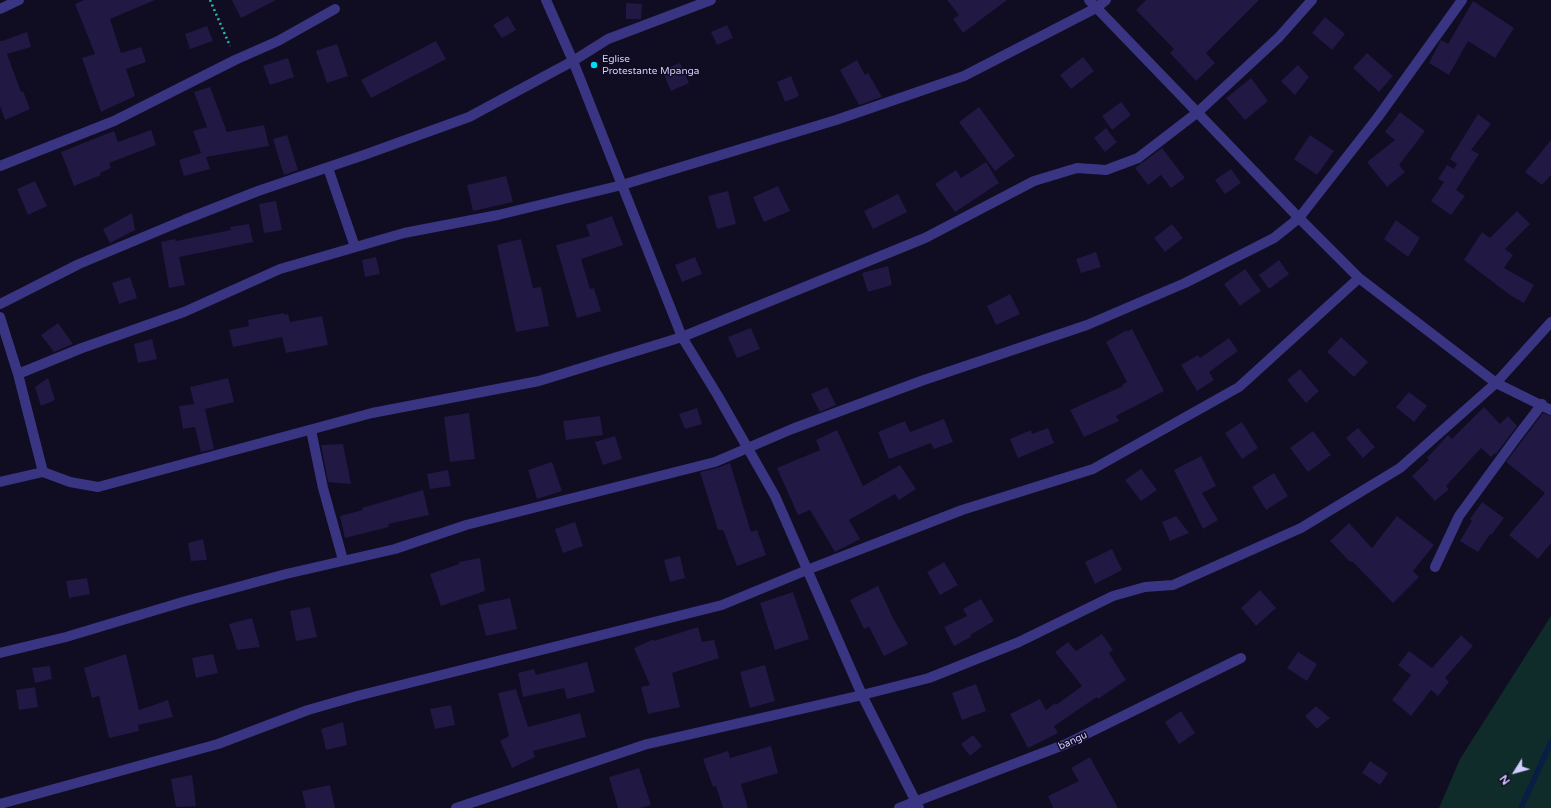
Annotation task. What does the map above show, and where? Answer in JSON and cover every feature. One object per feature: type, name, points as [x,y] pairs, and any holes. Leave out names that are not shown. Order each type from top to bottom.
[{"type":"street","points":[[0,9],[19,0]]},
{"type":"street","points":[[546,0],[573,61],[682,336],[775,496],[862,695],[917,805]]},
{"type":"street","points":[[0,304],[79,264],[184,220],[258,191],[328,168],[469,117],[573,61],[608,39],[711,0]]},
{"type":"street","points":[[1090,0],[1096,8],[1299,218],[1359,278],[1496,383],[1547,407],[1516,438],[1459,516],[1436,567]]},
{"type":"street","points":[[18,374],[82,348],[184,312],[280,269],[404,233],[498,215],[622,185],[836,120],[964,76],[1096,8],[1106,0]]},
{"type":"street","points":[[0,482],[43,472],[70,482],[98,487],[372,413],[539,382],[682,336],[925,238],[1034,182],[1077,168],[1106,170],[1138,158],[1198,112],[1279,37],[1312,0]]},
{"type":"street","points":[[0,653],[66,637],[186,601],[395,548],[466,525],[715,462],[747,447],[921,381],[1087,325],[1185,283],[1274,238],[1299,218],[1378,117],[1462,0]]},
{"type":"street","points":[[0,166],[114,121],[235,60],[278,41],[335,9]]},
{"type":"street","points":[[328,168],[355,248]]},
{"type":"street","points":[[0,804],[218,744],[308,710],[350,698],[722,605],[807,570],[962,510],[1093,468],[1239,386],[1359,278]]},
{"type":"street","points":[[0,317],[18,374],[43,472]]},
{"type":"street","points":[[456,808],[647,744],[862,695],[929,678],[1019,642],[1113,596],[1145,587],[1173,585],[1301,528],[1400,468],[1496,383],[1551,322]]},
{"type":"street","points":[[311,430],[323,488],[343,560]]},
{"type":"street","name":"bangu","points":[[899,808],[917,805],[1066,744],[1241,658]]},
{"type":"path","points":[[210,0],[235,60]]},
{"type":"green space","points":[[1551,616],[1551,808],[1439,808],[1460,759]]},
{"type":"building","points":[[84,0],[155,0],[110,19],[121,53],[141,47],[146,62],[126,69],[135,96],[101,112],[82,58],[95,54],[75,4]]},
{"type":"building","points":[[232,0],[276,0],[241,18]]},
{"type":"building","points":[[947,0],[1007,0],[963,33],[953,19],[959,15]]},
{"type":"building","points":[[1146,0],[1259,0],[1206,53],[1215,63],[1196,81],[1170,53],[1174,49],[1136,10]]},
{"type":"building","points":[[1473,1],[1514,28],[1495,58],[1468,41],[1449,75],[1429,63],[1441,40],[1448,44]]},
{"type":"building","points":[[626,3],[642,4],[641,19],[626,19]]},
{"type":"building","points":[[508,16],[516,30],[502,38],[493,25]]},
{"type":"building","points":[[1325,17],[1345,34],[1332,50],[1312,33]]},
{"type":"building","points":[[727,25],[733,38],[717,45],[711,32]]},
{"type":"building","points":[[207,26],[213,41],[190,49],[185,34]]},
{"type":"building","points":[[27,32],[31,47],[7,54],[21,92],[23,91],[30,109],[5,120],[0,106],[0,41]]},
{"type":"building","points":[[436,41],[446,59],[371,98],[361,80]]},
{"type":"building","points":[[337,44],[348,76],[327,83],[316,51]]},
{"type":"building","points":[[1367,53],[1393,76],[1379,92],[1353,68]]},
{"type":"building","points":[[1083,57],[1094,71],[1071,89],[1060,75]]},
{"type":"building","points":[[288,58],[294,77],[270,85],[263,66]]},
{"type":"building","points":[[857,60],[865,75],[868,73],[882,97],[859,105],[840,70]]},
{"type":"building","points":[[680,63],[689,83],[671,91],[662,70]]},
{"type":"building","points":[[1298,65],[1309,77],[1295,95],[1281,81]]},
{"type":"building","points":[[791,76],[799,96],[785,102],[777,82]]},
{"type":"building","points":[[1251,78],[1268,101],[1245,120],[1226,98]]},
{"type":"building","points":[[210,87],[227,132],[264,125],[269,146],[206,157],[210,169],[184,176],[179,160],[201,153],[193,131],[207,127],[194,92]]},
{"type":"building","points":[[1121,102],[1131,115],[1112,130],[1102,116]]},
{"type":"building","points":[[979,107],[1015,156],[995,171],[959,122]]},
{"type":"building","points":[[1400,112],[1425,131],[1399,165],[1405,172],[1387,187],[1367,162],[1395,140],[1385,132]]},
{"type":"building","points":[[1478,114],[1491,124],[1471,150],[1479,154],[1456,190],[1465,196],[1451,215],[1431,201],[1444,182],[1438,179],[1447,165],[1454,169],[1457,164],[1450,159]]},
{"type":"building","points":[[1106,128],[1117,142],[1105,152],[1094,138]]},
{"type":"building","points":[[151,130],[156,145],[109,163],[111,168],[100,173],[101,175],[74,186],[61,152],[114,131],[118,142]]},
{"type":"building","points":[[287,135],[298,170],[284,175],[273,139]]},
{"type":"building","points":[[1310,135],[1334,151],[1317,175],[1294,159]]},
{"type":"building","points":[[1551,140],[1551,175],[1542,185],[1525,172]]},
{"type":"building","points":[[1162,148],[1185,178],[1171,188],[1161,175],[1148,185],[1135,168]]},
{"type":"building","points":[[986,162],[999,183],[955,212],[935,184],[956,170],[961,178]]},
{"type":"building","points":[[1231,169],[1241,183],[1225,194],[1215,180]]},
{"type":"building","points":[[506,176],[513,202],[473,211],[467,185]]},
{"type":"building","points":[[35,181],[47,206],[28,215],[17,189]]},
{"type":"building","points":[[778,186],[790,211],[764,222],[753,197]]},
{"type":"building","points":[[728,191],[736,224],[717,229],[708,196]]},
{"type":"building","points":[[898,194],[907,212],[873,229],[864,211]]},
{"type":"building","points":[[276,201],[282,230],[264,233],[259,204]]},
{"type":"building","points":[[1517,211],[1530,224],[1505,249],[1513,255],[1504,268],[1534,285],[1524,303],[1510,295],[1464,260],[1482,232],[1490,238]]},
{"type":"building","points":[[132,213],[135,230],[110,243],[103,229]]},
{"type":"building","points":[[612,216],[623,245],[581,259],[590,289],[594,288],[601,311],[577,318],[556,245],[590,236],[586,225]]},
{"type":"building","points":[[1396,220],[1420,238],[1408,257],[1384,239]]},
{"type":"building","points":[[249,224],[253,242],[179,257],[185,285],[169,288],[161,242],[175,239],[176,241],[231,230],[230,227]]},
{"type":"building","points":[[1172,224],[1183,238],[1165,252],[1154,238]]},
{"type":"building","points":[[521,239],[533,288],[541,287],[549,326],[516,332],[497,245]]},
{"type":"building","points":[[1096,252],[1101,267],[1081,273],[1076,259]]},
{"type":"building","points":[[376,257],[380,274],[365,277],[362,260]]},
{"type":"building","points":[[695,257],[702,274],[682,282],[675,265]]},
{"type":"building","points":[[1279,260],[1289,274],[1269,289],[1259,275]]},
{"type":"building","points":[[888,266],[892,285],[868,292],[862,273]]},
{"type":"building","points":[[1245,269],[1261,291],[1240,306],[1224,284]]},
{"type":"building","points":[[130,277],[137,298],[119,304],[112,283]]},
{"type":"building","points":[[1010,294],[1020,314],[996,325],[987,306]]},
{"type":"building","points":[[284,313],[284,315],[288,314],[290,322],[322,316],[328,345],[286,353],[282,337],[233,347],[229,330],[249,326],[248,320]]},
{"type":"building","points":[[58,323],[73,344],[54,352],[41,335]]},
{"type":"building","points":[[751,328],[760,349],[737,358],[728,337]]},
{"type":"building","points":[[1132,329],[1164,391],[1116,416],[1119,421],[1084,437],[1070,410],[1123,386],[1122,385],[1127,382],[1106,342],[1127,330],[1127,332]]},
{"type":"building","points":[[1341,337],[1368,362],[1354,377],[1327,352]]},
{"type":"building","points":[[1229,338],[1238,351],[1209,372],[1214,380],[1197,391],[1181,365],[1198,355],[1200,358]]},
{"type":"building","points":[[152,339],[157,359],[138,363],[134,344]]},
{"type":"building","points":[[1300,369],[1319,391],[1306,403],[1287,380]]},
{"type":"building","points":[[48,378],[55,400],[41,406],[35,387]]},
{"type":"building","points":[[228,378],[234,402],[205,409],[214,449],[201,452],[195,427],[183,429],[179,406],[194,404],[190,387]]},
{"type":"building","points":[[827,387],[836,405],[820,412],[811,394]]},
{"type":"building","points":[[1409,392],[1427,406],[1414,422],[1396,407]]},
{"type":"building","points":[[1484,407],[1500,424],[1508,416],[1517,426],[1496,454],[1495,453],[1491,457],[1481,448],[1446,486],[1449,489],[1435,501],[1412,476],[1429,460],[1427,458],[1448,435],[1452,439]]},
{"type":"building","points":[[697,408],[702,424],[685,429],[679,414]]},
{"type":"building","points":[[469,413],[475,459],[450,462],[444,417]]},
{"type":"building","points":[[1543,413],[1551,416],[1551,543],[1538,559],[1509,535],[1545,493],[1506,462]]},
{"type":"building","points":[[600,416],[603,435],[566,440],[563,421]]},
{"type":"building","points":[[944,419],[953,442],[934,449],[931,443],[889,459],[878,432],[905,421],[910,432]]},
{"type":"building","points":[[1242,422],[1258,448],[1242,459],[1225,433]]},
{"type":"building","points":[[1048,428],[1054,443],[1018,458],[1010,439],[1031,430],[1032,434]]},
{"type":"building","points":[[1358,428],[1375,447],[1363,458],[1346,438]]},
{"type":"building","points":[[837,430],[863,486],[900,465],[916,489],[899,500],[895,494],[849,520],[860,539],[835,552],[810,510],[798,515],[777,468],[820,450],[816,440]]},
{"type":"building","points":[[1313,431],[1331,455],[1308,472],[1290,448]]},
{"type":"building","points":[[615,436],[622,459],[603,465],[595,442]]},
{"type":"building","points":[[343,444],[351,484],[328,482],[321,445]]},
{"type":"building","points":[[1201,456],[1216,486],[1202,493],[1218,520],[1203,529],[1174,470]]},
{"type":"building","points":[[552,462],[562,491],[537,499],[528,470]]},
{"type":"building","points":[[730,463],[751,532],[757,530],[766,555],[737,566],[723,530],[718,530],[700,472]]},
{"type":"building","points":[[1141,469],[1157,490],[1141,501],[1125,480]]},
{"type":"building","points":[[448,470],[451,486],[430,489],[427,474]]},
{"type":"building","points":[[1274,473],[1288,496],[1266,510],[1252,487]]},
{"type":"building","points":[[423,490],[429,515],[388,524],[389,527],[345,538],[340,516]]},
{"type":"building","points":[[1482,502],[1504,518],[1491,535],[1490,534],[1478,552],[1460,541],[1472,521],[1470,519]]},
{"type":"building","points":[[1176,516],[1189,533],[1170,541],[1162,522]]},
{"type":"building","points":[[1397,516],[1434,545],[1413,571],[1419,577],[1393,603],[1330,541],[1349,523],[1372,548]]},
{"type":"building","points":[[575,522],[583,546],[563,553],[555,529]]},
{"type":"building","points":[[203,539],[207,560],[191,561],[188,543]]},
{"type":"building","points":[[1112,549],[1122,570],[1095,584],[1085,562]]},
{"type":"building","points":[[680,556],[685,578],[670,582],[664,560]]},
{"type":"building","points":[[480,558],[485,591],[441,606],[430,574],[459,564],[459,562]]},
{"type":"building","points":[[944,562],[958,585],[940,595],[927,572]]},
{"type":"building","points":[[87,578],[90,594],[69,598],[66,581]]},
{"type":"building","points":[[878,586],[894,620],[908,644],[884,656],[869,627],[864,629],[850,600]]},
{"type":"building","points":[[1260,590],[1276,608],[1256,626],[1241,608]]},
{"type":"building","points":[[793,592],[809,639],[775,650],[760,603]]},
{"type":"building","points":[[510,598],[517,629],[486,636],[478,605]]},
{"type":"building","points":[[981,599],[994,621],[970,635],[971,637],[954,646],[944,627],[967,616],[963,609]]},
{"type":"building","points":[[310,607],[317,637],[296,641],[290,611]]},
{"type":"building","points":[[252,618],[260,647],[237,650],[229,624]]},
{"type":"building","points":[[698,627],[702,642],[714,640],[719,658],[672,673],[680,707],[648,714],[641,687],[650,685],[634,648],[654,639],[654,641]]},
{"type":"building","points":[[1102,634],[1113,650],[1109,653],[1126,680],[1098,699],[1097,697],[1054,726],[1058,733],[1028,748],[1010,714],[1040,699],[1046,710],[1055,703],[1056,705],[1082,686],[1055,652],[1068,642],[1076,651]]},
{"type":"building","points":[[1461,635],[1473,646],[1445,678],[1449,682],[1438,696],[1431,690],[1411,716],[1392,700],[1411,675],[1398,665],[1409,651],[1432,668]]},
{"type":"building","points":[[1298,652],[1317,664],[1307,681],[1287,668]]},
{"type":"building","points":[[126,654],[139,710],[168,700],[173,717],[138,725],[139,731],[109,738],[99,696],[92,698],[84,668]]},
{"type":"building","points":[[213,654],[218,673],[196,678],[192,658]]},
{"type":"building","points":[[587,662],[595,692],[567,699],[564,688],[523,697],[518,673],[534,669],[536,675]]},
{"type":"building","points":[[765,665],[775,701],[750,708],[740,672]]},
{"type":"building","points":[[50,666],[52,679],[35,683],[32,668]]},
{"type":"building","points":[[976,684],[986,711],[962,720],[952,693]]},
{"type":"building","points":[[35,687],[38,707],[19,710],[16,690]]},
{"type":"building","points":[[516,689],[528,727],[580,713],[586,737],[533,751],[535,757],[512,768],[500,741],[509,736],[498,693]]},
{"type":"building","points":[[451,705],[455,725],[435,729],[430,709]]},
{"type":"building","points":[[1316,706],[1330,718],[1317,729],[1305,716]]},
{"type":"building","points":[[1181,711],[1195,733],[1179,744],[1165,722]]},
{"type":"building","points":[[343,722],[347,745],[326,750],[321,729]]},
{"type":"building","points":[[973,735],[982,746],[970,756],[961,744]]},
{"type":"building","points":[[771,746],[778,773],[741,784],[748,808],[723,808],[716,786],[713,787],[703,759],[728,751],[730,758]]},
{"type":"building","points":[[1090,757],[1118,808],[1053,808],[1048,796],[1079,781],[1071,768]]},
{"type":"building","points":[[1370,761],[1388,773],[1380,785],[1362,773]]},
{"type":"building","points":[[639,768],[651,805],[640,808],[618,808],[609,777]]},
{"type":"building","points":[[192,775],[196,806],[176,807],[171,779]]},
{"type":"building","points":[[330,785],[335,808],[306,808],[302,791]]},
{"type":"waterway","points":[[1521,808],[1551,742]]},
{"type":"place","name":"Eglise Protestante Mpanga","points":[[594,65]]}]
